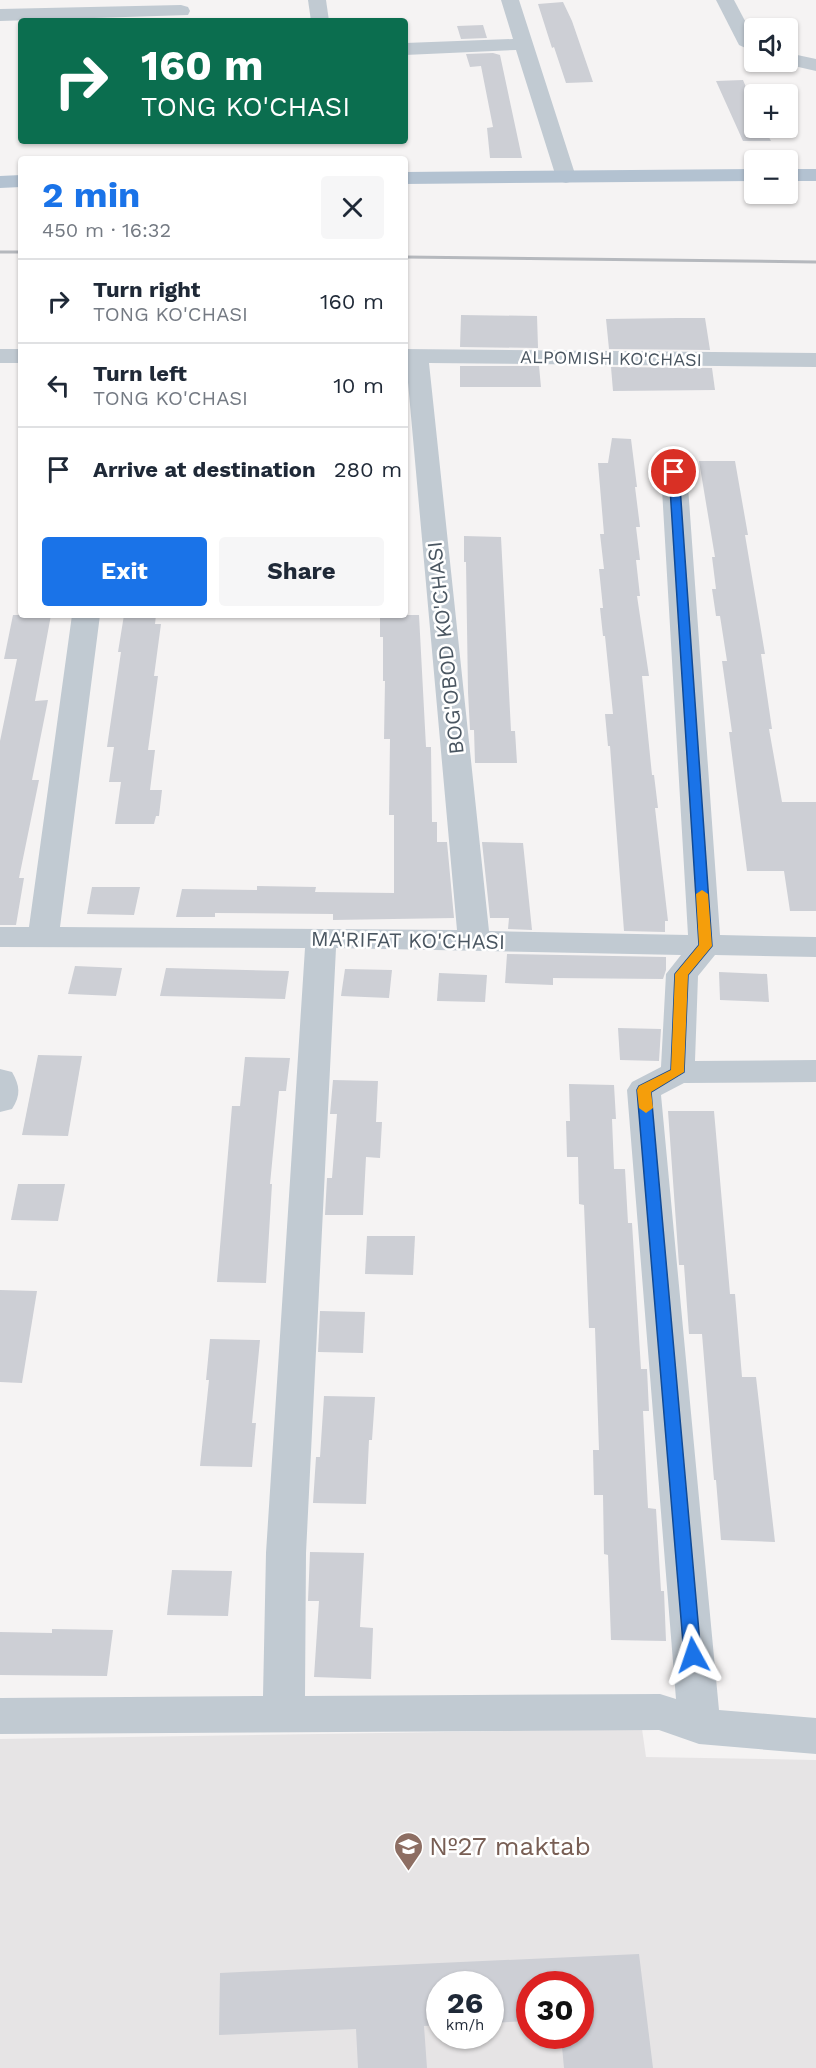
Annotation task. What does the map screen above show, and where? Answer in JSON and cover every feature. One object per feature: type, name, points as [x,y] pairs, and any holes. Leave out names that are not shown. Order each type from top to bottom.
[{"type":"main road","points":[[798,175],[816,175]]},
{"type":"main road","points":[[408,178],[744,176]]},
{"type":"main road","points":[[408,184],[744,183]]},
{"type":"main road","points":[[798,183],[816,183]]},
{"type":"street","points":[[317,0],[320,18]]},
{"type":"street","points":[[510,0],[566,177]]},
{"type":"street","points":[[730,3],[744,36]]},
{"type":"street","points":[[0,15],[28,7],[181,11]]},
{"type":"street","points":[[408,49],[524,44]]},
{"type":"street","points":[[798,61],[816,65]]},
{"type":"street","points":[[0,356],[18,356]]},
{"type":"street","name":"ALPOMISH KO'CHASI","points":[[410,356],[816,360]]},
{"type":"street","name":"BOG'OBOD KO'CHASI","points":[[410,356],[474,940]]},
{"type":"street","points":[[674,472],[705,946],[682,974],[678,1072]]},
{"type":"street","points":[[43,937],[86,618]]},
{"type":"street","name":"MA'RIFAT KO'CHASI","points":[[0,937],[321,938],[816,947]]},
{"type":"street","points":[[284,1714],[286,1553],[321,938]]},
{"type":"street","points":[[699,1726],[644,1090],[678,1072],[816,1071]]},
{"type":"street","points":[[0,1080],[3,1088],[0,1101]]},
{"type":"street","points":[[0,1716],[660,1712],[699,1726],[816,1736]]},
{"type":"shaded area","name":"№27 maktab","points":[[642,1729],[646,1757],[816,1760],[816,2068],[0,2068],[0,1739]]},
{"type":"building","points":[[563,2],[593,82],[566,83],[554,47],[552,48],[538,4]]},
{"type":"building","points":[[483,25],[487,38],[461,39],[457,26]]},
{"type":"building","points":[[466,54],[500,55],[522,158],[490,158],[487,128],[493,127],[481,66],[470,67]]},
{"type":"building","points":[[743,80],[744,138],[769,138],[771,141],[743,141],[716,81]]},
{"type":"building","points":[[461,315],[537,316],[538,348],[460,347]]},
{"type":"building","points":[[705,318],[710,350],[609,349],[606,319]]},
{"type":"building","points":[[460,366],[539,366],[541,387],[460,387]]},
{"type":"building","points":[[611,367],[712,368],[715,390],[613,391]]},
{"type":"building","points":[[612,438],[631,439],[637,487],[635,487],[640,527],[636,527],[640,560],[636,560],[640,596],[637,596],[649,676],[642,676],[652,775],[654,775],[658,808],[655,808],[668,921],[665,921],[665,932],[624,931],[610,746],[608,746],[605,714],[613,714],[600,608],[603,608],[599,569],[604,569],[600,534],[604,534],[598,463],[608,463]]},
{"type":"building","points":[[699,461],[735,461],[765,654],[761,654],[772,729],[769,729],[782,802],[816,802],[816,911],[790,911],[784,871],[747,871],[722,661],[727,661],[720,616],[716,616],[712,589],[716,589],[712,557],[715,557]]},
{"type":"building","points":[[464,536],[501,537],[511,731],[515,731],[517,763],[475,763],[474,730],[470,730],[468,692]]},
{"type":"building","points":[[13,615],[18,615],[18,618],[50,618],[35,701],[48,700],[32,780],[39,780],[19,878],[24,878],[16,925],[0,925],[0,741],[17,659],[4,659]]},
{"type":"building","points":[[408,615],[419,615],[426,747],[431,747],[432,822],[437,822],[437,842],[447,842],[454,918],[333,920],[333,914],[215,913],[215,917],[176,917],[182,889],[257,890],[257,886],[316,887],[315,892],[394,893],[394,815],[389,815],[390,739],[384,739],[385,681],[383,681],[383,637],[380,637],[380,618],[408,618]]},
{"type":"building","points":[[124,618],[156,618],[155,624],[161,624],[154,676],[158,676],[148,750],[155,750],[150,790],[162,790],[159,816],[156,816],[154,824],[115,824],[121,782],[109,782],[114,747],[107,747],[121,652],[118,652]]},
{"type":"building","points":[[482,842],[523,843],[532,930],[508,929],[509,918],[490,918]]},
{"type":"building","points":[[92,887],[140,887],[134,915],[87,914]]},
{"type":"building","points":[[507,954],[666,957],[666,970],[663,979],[553,978],[553,985],[505,983]]},
{"type":"building","points":[[75,966],[122,968],[116,996],[68,994]]},
{"type":"building","points":[[166,968],[289,971],[285,999],[160,996]]},
{"type":"building","points":[[345,969],[392,970],[389,998],[341,996]]},
{"type":"building","points":[[719,972],[767,974],[769,1002],[720,1000]]},
{"type":"building","points":[[439,973],[487,975],[485,1002],[437,1001]]},
{"type":"building","points":[[618,1028],[661,1029],[659,1061],[620,1060]]},
{"type":"building","points":[[38,1055],[82,1056],[68,1136],[22,1135]]},
{"type":"building","points":[[245,1057],[290,1058],[286,1091],[279,1091],[270,1184],[272,1184],[266,1283],[217,1282],[232,1106],[240,1106]]},
{"type":"building","points":[[333,1080],[378,1081],[376,1122],[382,1122],[380,1158],[366,1157],[363,1215],[325,1215],[327,1178],[332,1178],[337,1114],[330,1114]]},
{"type":"building","points":[[569,1084],[614,1085],[616,1119],[612,1119],[614,1169],[625,1169],[628,1223],[632,1223],[641,1369],[647,1369],[649,1411],[643,1411],[648,1508],[656,1509],[666,1641],[611,1640],[608,1555],[604,1554],[603,1495],[594,1495],[593,1450],[599,1450],[595,1328],[589,1328],[584,1205],[579,1204],[578,1157],[567,1157],[566,1121],[570,1121]]},
{"type":"building","points":[[668,1111],[714,1111],[730,1294],[735,1294],[742,1377],[756,1377],[775,1542],[721,1540],[702,1334],[689,1334],[684,1265],[679,1265]]},
{"type":"building","points":[[18,1184],[65,1184],[58,1221],[11,1220]]},
{"type":"building","points":[[367,1236],[415,1236],[413,1275],[365,1274]]},
{"type":"building","points":[[0,1290],[37,1291],[22,1383],[0,1382]]},
{"type":"building","points":[[320,1311],[365,1312],[363,1353],[318,1352]]},
{"type":"building","points":[[210,1339],[260,1340],[252,1423],[256,1423],[252,1467],[200,1466],[209,1380],[206,1380]]},
{"type":"building","points":[[324,1396],[375,1397],[372,1440],[369,1440],[366,1504],[313,1503],[316,1457],[320,1457]]},
{"type":"building","points":[[310,1552],[364,1553],[360,1627],[373,1628],[371,1679],[314,1677],[319,1601],[308,1601]]},
{"type":"building","points":[[172,1570],[232,1571],[228,1616],[167,1615]]},
{"type":"building","points":[[52,1629],[113,1630],[107,1676],[0,1675],[0,1632],[52,1633]]},
{"type":"building","points":[[639,1954],[653,2068],[564,2068],[562,2049],[594,2049],[594,1971],[516,1971],[516,2022],[504,2022],[504,1971],[426,1971],[426,2026],[424,2026],[427,2068],[358,2068],[356,2029],[219,2035],[220,1973]]},
{"type":"railway","points":[[0,252],[18,252]]},
{"type":"railway","points":[[408,257],[816,262]]},
{"type":"slow traffic","points":[[646,1108],[644,1090],[678,1072],[682,974],[705,946],[702,894]]},
{"type":"place","name":"№27 maktab","points":[[408,1872]]},
{"type":"route","points":[[674,472],[705,946],[682,974],[678,1072],[644,1090],[693,1655]]}]
